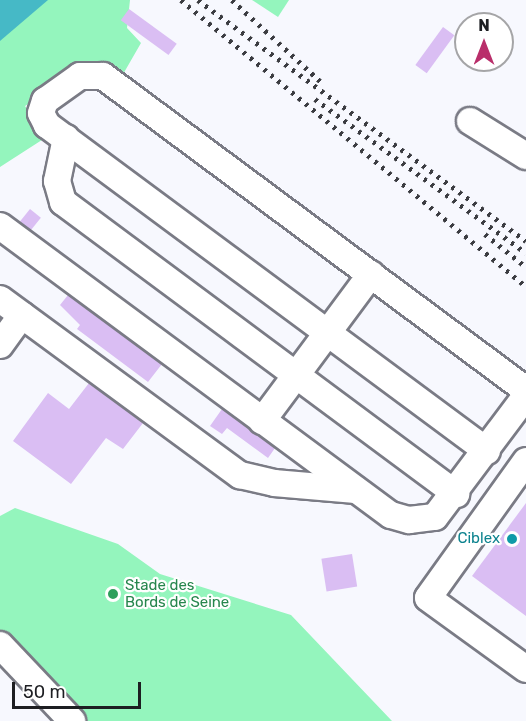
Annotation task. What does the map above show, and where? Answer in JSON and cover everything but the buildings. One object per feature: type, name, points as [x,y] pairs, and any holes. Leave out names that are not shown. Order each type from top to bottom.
[{"type":"street","points":[[487,451],[47,125],[41,113],[45,101],[80,76],[103,76],[526,390]]},
{"type":"street","points":[[470,121],[526,156]]},
{"type":"street","points":[[66,138],[57,180],[63,202],[456,494]]},
{"type":"street","points":[[0,226],[390,514],[409,520],[435,517],[456,494],[526,396]]},
{"type":"street","points":[[262,421],[371,274]]},
{"type":"street","points":[[0,299],[240,475],[274,483],[356,490]]},
{"type":"street","points":[[0,345],[22,315]]},
{"type":"street","points":[[526,461],[428,598],[526,669]]},
{"type":"street","points":[[0,645],[72,721]]},
{"type":"green space","points":[[28,0],[130,0],[127,28],[141,43],[122,76],[91,65],[25,106],[45,138],[0,167],[0,26]]},
{"type":"green space","points":[[252,0],[289,0],[278,17]]},
{"type":"green space","name":"Stade des Bords de Seine","points":[[15,508],[118,544],[160,574],[291,615],[392,721],[85,721],[0,632],[0,516]]},
{"type":"water","points":[[0,0],[48,0],[0,41]]},
{"type":"railway","points":[[181,0],[526,286]]},
{"type":"railway","points":[[198,0],[526,241]]},
{"type":"railway","points":[[232,0],[320,81]]},
{"type":"railway","points":[[315,99],[526,253]]},
{"type":"railway","points":[[485,234],[526,267]]},
{"type":"place","name":"Ciblex","points":[[512,539]]},
{"type":"place","name":"Stade des Bords de Seine","points":[[113,594]]}]
